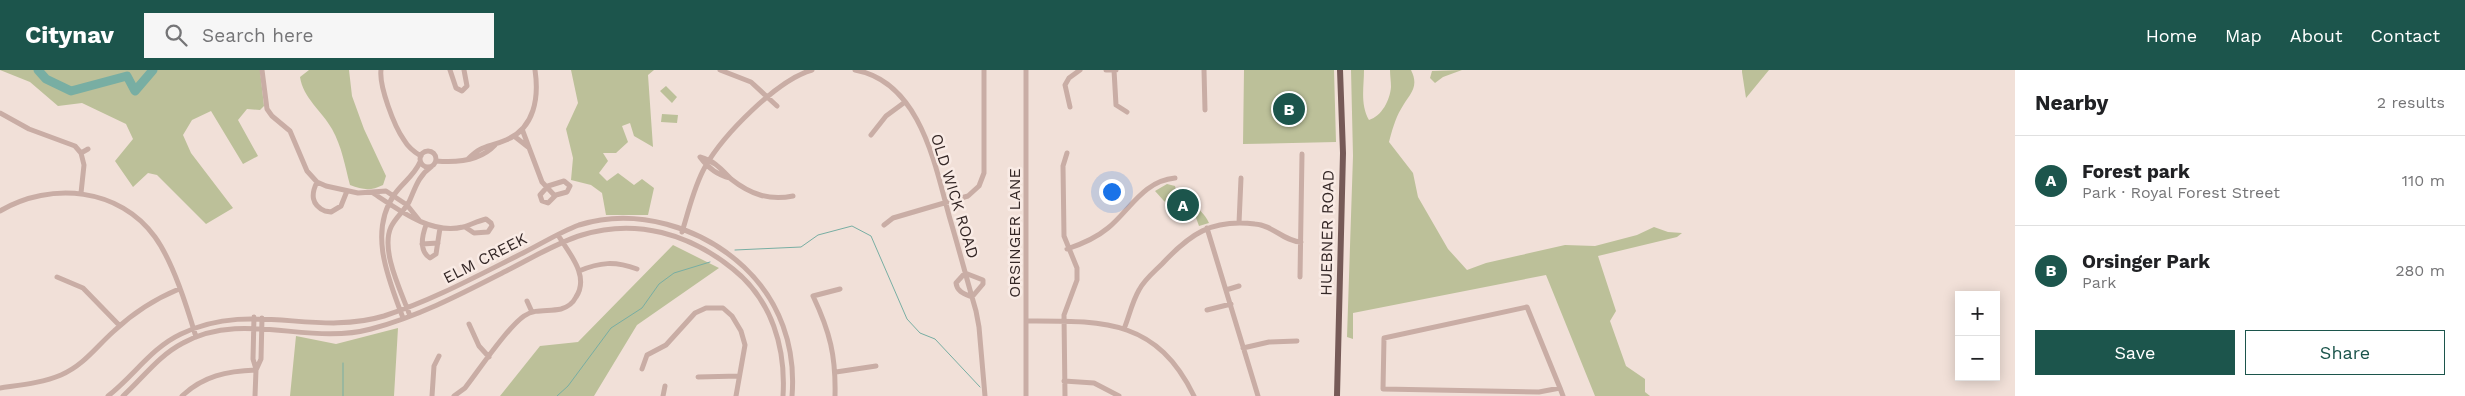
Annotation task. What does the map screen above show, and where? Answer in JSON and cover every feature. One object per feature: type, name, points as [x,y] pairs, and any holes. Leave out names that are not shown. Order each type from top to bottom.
[{"type":"main road","name":"HUEBNER ROAD","points":[[1337,396],[1343,153],[1340,70]]},
{"type":"street","points":[[262,70],[267,109],[272,116],[290,130],[307,171],[317,182],[347,191],[373,193],[386,191],[407,205],[419,220]]},
{"type":"street","points":[[381,70],[382,88],[400,134],[408,146],[421,159],[425,167],[431,167]]},
{"type":"street","points":[[450,70],[456,88],[462,91],[467,86],[464,70]]},
{"type":"street","points":[[410,316],[389,255],[387,241],[392,225],[407,205],[422,174],[436,161],[468,159],[478,149],[514,136],[522,129],[536,105],[535,70]]},
{"type":"street","points":[[720,70],[746,79],[777,106]]},
{"type":"street","points":[[680,237],[706,166],[728,136],[788,80],[812,70]]},
{"type":"street","name":"OLD WICK ROAD","points":[[855,70],[883,80],[905,102],[921,129],[935,164],[980,327],[984,396]]},
{"type":"street","points":[[884,225],[893,218],[968,196],[979,186],[983,178],[984,70]]},
{"type":"street","name":"ORSINGER LANE","points":[[1026,70],[1026,396]]},
{"type":"street","points":[[1070,107],[1065,84],[1069,78],[1080,70]]},
{"type":"street","points":[[1106,70],[1115,70],[1115,102],[1119,108],[1127,112]]},
{"type":"street","points":[[1204,70],[1205,110]]},
{"type":"street","points":[[453,82],[466,80]]},
{"type":"street","points":[[871,136],[886,116],[905,102]]},
{"type":"street","points":[[0,113],[29,129],[71,143],[81,153],[84,165],[80,194]]},
{"type":"street","points":[[522,129],[545,188],[554,196]]},
{"type":"street","points":[[514,136],[528,147]]},
{"type":"street","points":[[81,153],[88,149]]},
{"type":"street","points":[[403,318],[381,250],[382,231],[389,203],[416,170],[425,152],[432,152],[436,157],[436,161]]},
{"type":"street","points":[[1065,396],[1064,315],[1077,280],[1075,262],[1067,249],[1064,236],[1064,166],[1067,153]]},
{"type":"street","points":[[1300,277],[1302,154]]},
{"type":"street","points":[[730,178],[724,170],[710,160],[700,158],[706,166],[762,197],[781,198],[793,196]]},
{"type":"street","points":[[1067,249],[1092,239],[1109,227],[1147,189],[1167,179],[1175,178]]},
{"type":"street","points":[[1239,223],[1241,178]]},
{"type":"street","points":[[564,181],[570,184],[567,192],[554,196],[548,203],[542,201],[540,195],[545,188],[564,181]]},
{"type":"street","points":[[317,182],[312,195],[313,200],[325,211],[330,212],[341,206],[347,191]]},
{"type":"street","points":[[373,193],[401,212],[426,225],[440,228],[465,227],[478,234],[488,232],[492,226],[486,219],[469,223],[465,227]]},
{"type":"street","points":[[0,211],[15,203],[42,195],[80,194],[114,203],[143,223],[166,256],[196,337]]},
{"type":"street","name":"ELM CREEK","points":[[108,396],[155,350],[193,328],[224,320],[254,317],[347,324],[407,308],[448,291],[580,225],[623,218],[661,222],[683,230],[705,240],[741,264],[768,296],[784,326],[793,374],[792,396]]},
{"type":"street","points":[[1124,329],[1138,290],[1144,282],[1187,238],[1207,228],[1221,224],[1239,223],[1263,225],[1290,240],[1301,242]]},
{"type":"street","points":[[426,225],[422,244],[425,254],[430,258],[436,254],[440,228]]},
{"type":"street","name":"ELM CREEK","points":[[122,396],[157,360],[196,337],[222,329],[253,327],[333,334],[370,329],[445,302],[563,242],[582,235],[621,228],[652,230],[680,237],[707,251],[736,271],[752,288],[777,330],[783,362],[783,396]]},
{"type":"street","points":[[1207,228],[1258,396]]},
{"type":"street","points":[[454,396],[465,388],[517,322],[532,312],[560,309],[568,306],[579,292],[581,284],[579,272],[558,235]]},
{"type":"street","points":[[422,244],[438,243]]},
{"type":"street","points":[[579,272],[597,264],[609,262],[637,269]]},
{"type":"street","name":"OLD WICK ROAD","points":[[965,273],[956,283],[957,287],[962,293],[972,298]]},
{"type":"street","name":"OLD WICK ROAD","points":[[965,273],[983,280],[983,284],[972,298]]},
{"type":"street","points":[[57,277],[84,288],[120,325]]},
{"type":"street","points":[[1226,290],[1239,286]]},
{"type":"street","points":[[0,388],[50,379],[68,372],[93,353],[120,325],[144,307],[178,289]]},
{"type":"street","points":[[835,396],[836,372],[829,333],[813,296],[840,289]]},
{"type":"street","points":[[527,302],[532,312]]},
{"type":"street","points":[[1207,310],[1230,304]]},
{"type":"street","points":[[642,369],[647,355],[666,345],[691,316],[706,308],[714,307],[727,310],[743,338],[744,354],[738,376],[736,396]]},
{"type":"street","points":[[1560,388],[1539,392],[1384,389],[1384,338],[1527,307],[1560,388],[1563,396]]},
{"type":"street","points":[[254,317],[255,396]]},
{"type":"street","points":[[256,370],[261,360],[262,318]]},
{"type":"street","points":[[1026,321],[1107,324],[1124,329],[1147,340],[1164,354],[1182,376],[1194,396]]},
{"type":"street","points":[[468,324],[479,346],[489,357]]},
{"type":"street","points":[[1243,348],[1270,342],[1297,341]]},
{"type":"street","points":[[253,348],[261,348]]},
{"type":"street","points":[[432,396],[434,366],[439,356]]},
{"type":"street","points":[[836,372],[876,366]]},
{"type":"street","points":[[182,396],[213,376],[236,370],[256,370]]},
{"type":"street","points":[[698,376],[738,376]]},
{"type":"street","points":[[1064,381],[1094,383],[1119,396]]},
{"type":"street","points":[[663,396],[665,386]]},
{"type":"green space","points":[[0,70],[260,70],[264,106],[260,110],[247,109],[238,120],[258,156],[243,164],[211,111],[192,120],[183,135],[191,153],[233,208],[206,224],[157,175],[148,173],[133,187],[115,161],[133,139],[126,124],[82,103],[58,106],[30,82]]},
{"type":"green space","points":[[309,70],[349,70],[352,96],[364,129],[386,176],[383,185],[367,189],[350,185],[343,157],[335,136],[328,122],[309,98],[302,85],[300,77]]},
{"type":"green space","points":[[571,70],[654,70],[648,75],[653,147],[634,136],[630,123],[622,126],[628,142],[616,153],[603,153],[608,161],[599,173],[607,181],[618,173],[634,185],[642,179],[654,188],[648,215],[606,215],[602,193],[591,185],[571,180],[573,158],[566,129],[578,103]]},
{"type":"green space","points":[[1244,70],[1334,70],[1336,142],[1243,144]]},
{"type":"green space","points":[[1351,70],[1364,70],[1363,102],[1369,120],[1378,115],[1387,102],[1391,87],[1390,70],[1411,70],[1414,86],[1397,117],[1389,142],[1413,173],[1418,197],[1448,249],[1467,270],[1486,263],[1565,245],[1595,246],[1637,235],[1654,227],[1668,232],[1682,233],[1677,237],[1598,256],[1616,311],[1610,321],[1626,366],[1645,379],[1645,392],[1650,396],[1595,396],[1546,275],[1353,313],[1353,339],[1347,337],[1353,156]]},
{"type":"green space","points":[[1462,70],[1443,77],[1435,83],[1430,78],[1432,71]]},
{"type":"green space","points":[[1742,70],[1769,70],[1746,98],[1742,72]]},
{"type":"green space","points":[[666,86],[677,97],[672,103],[660,91]]},
{"type":"green space","points":[[662,114],[678,115],[677,123],[661,122]]},
{"type":"green space","points":[[1167,184],[1175,186],[1180,195],[1201,211],[1209,223],[1199,226],[1195,215],[1172,207],[1164,201],[1155,191]]},
{"type":"green space","points":[[673,245],[719,268],[637,325],[594,396],[500,396],[540,346],[578,342]]},
{"type":"green space","points":[[398,328],[394,396],[290,396],[296,336],[336,344]]},
{"type":"waterway","points":[[38,70],[46,79],[71,91],[127,76],[135,91],[153,70]]},
{"type":"waterway","points":[[735,250],[801,247],[818,235],[852,226],[871,236],[907,319],[920,333],[935,339],[980,387]]},
{"type":"waterway","points":[[557,396],[568,386],[611,328],[642,308],[659,284],[674,273],[710,262]]},
{"type":"waterway","points":[[343,363],[343,396]]},
{"type":"place","name":"Orsinger Park","points":[[1289,109]]},
{"type":"place","name":"Forest park","points":[[1183,205]]}]
